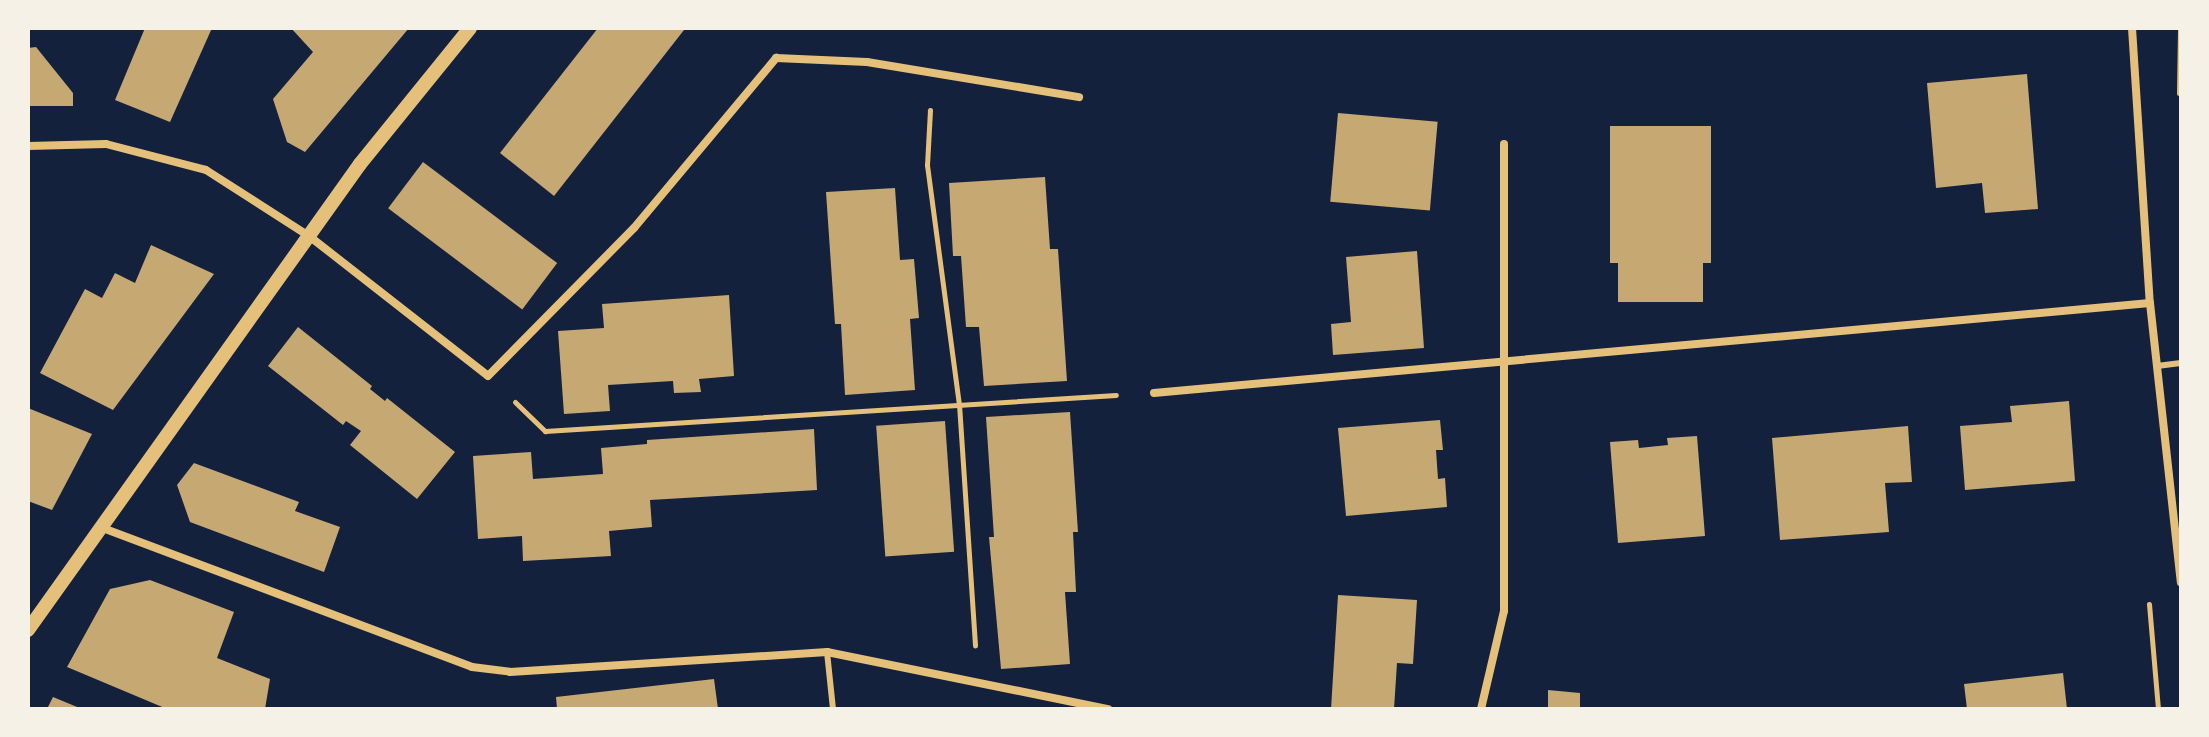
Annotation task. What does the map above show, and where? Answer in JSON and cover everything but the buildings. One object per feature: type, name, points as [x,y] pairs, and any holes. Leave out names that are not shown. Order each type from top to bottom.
[{"type":"street","points":[[28,630],[360,164],[470,28]]},
{"type":"street","points":[[2132,28],[2150,303],[2181,582]]},
{"type":"street","points":[[28,146],[106,144],[206,170],[309,236],[488,376],[634,228],[776,58],[867,62],[1079,97]]},
{"type":"street","points":[[1481,709],[1504,611],[1504,144]]},
{"type":"street","points":[[1154,393],[2150,303]]},
{"type":"street","points":[[100,527],[472,667],[510,672],[827,652],[1108,709]]},
{"type":"lane","points":[[2157,366],[2181,363]]},
{"type":"lane","points":[[827,652],[833,709]]},
{"type":"path","points":[[2180,28],[2180,104]]},
{"type":"path","points":[[933,73],[927,165],[959,404],[978,685]]},
{"type":"path","points":[[488,376],[545,431],[1154,393]]}]
